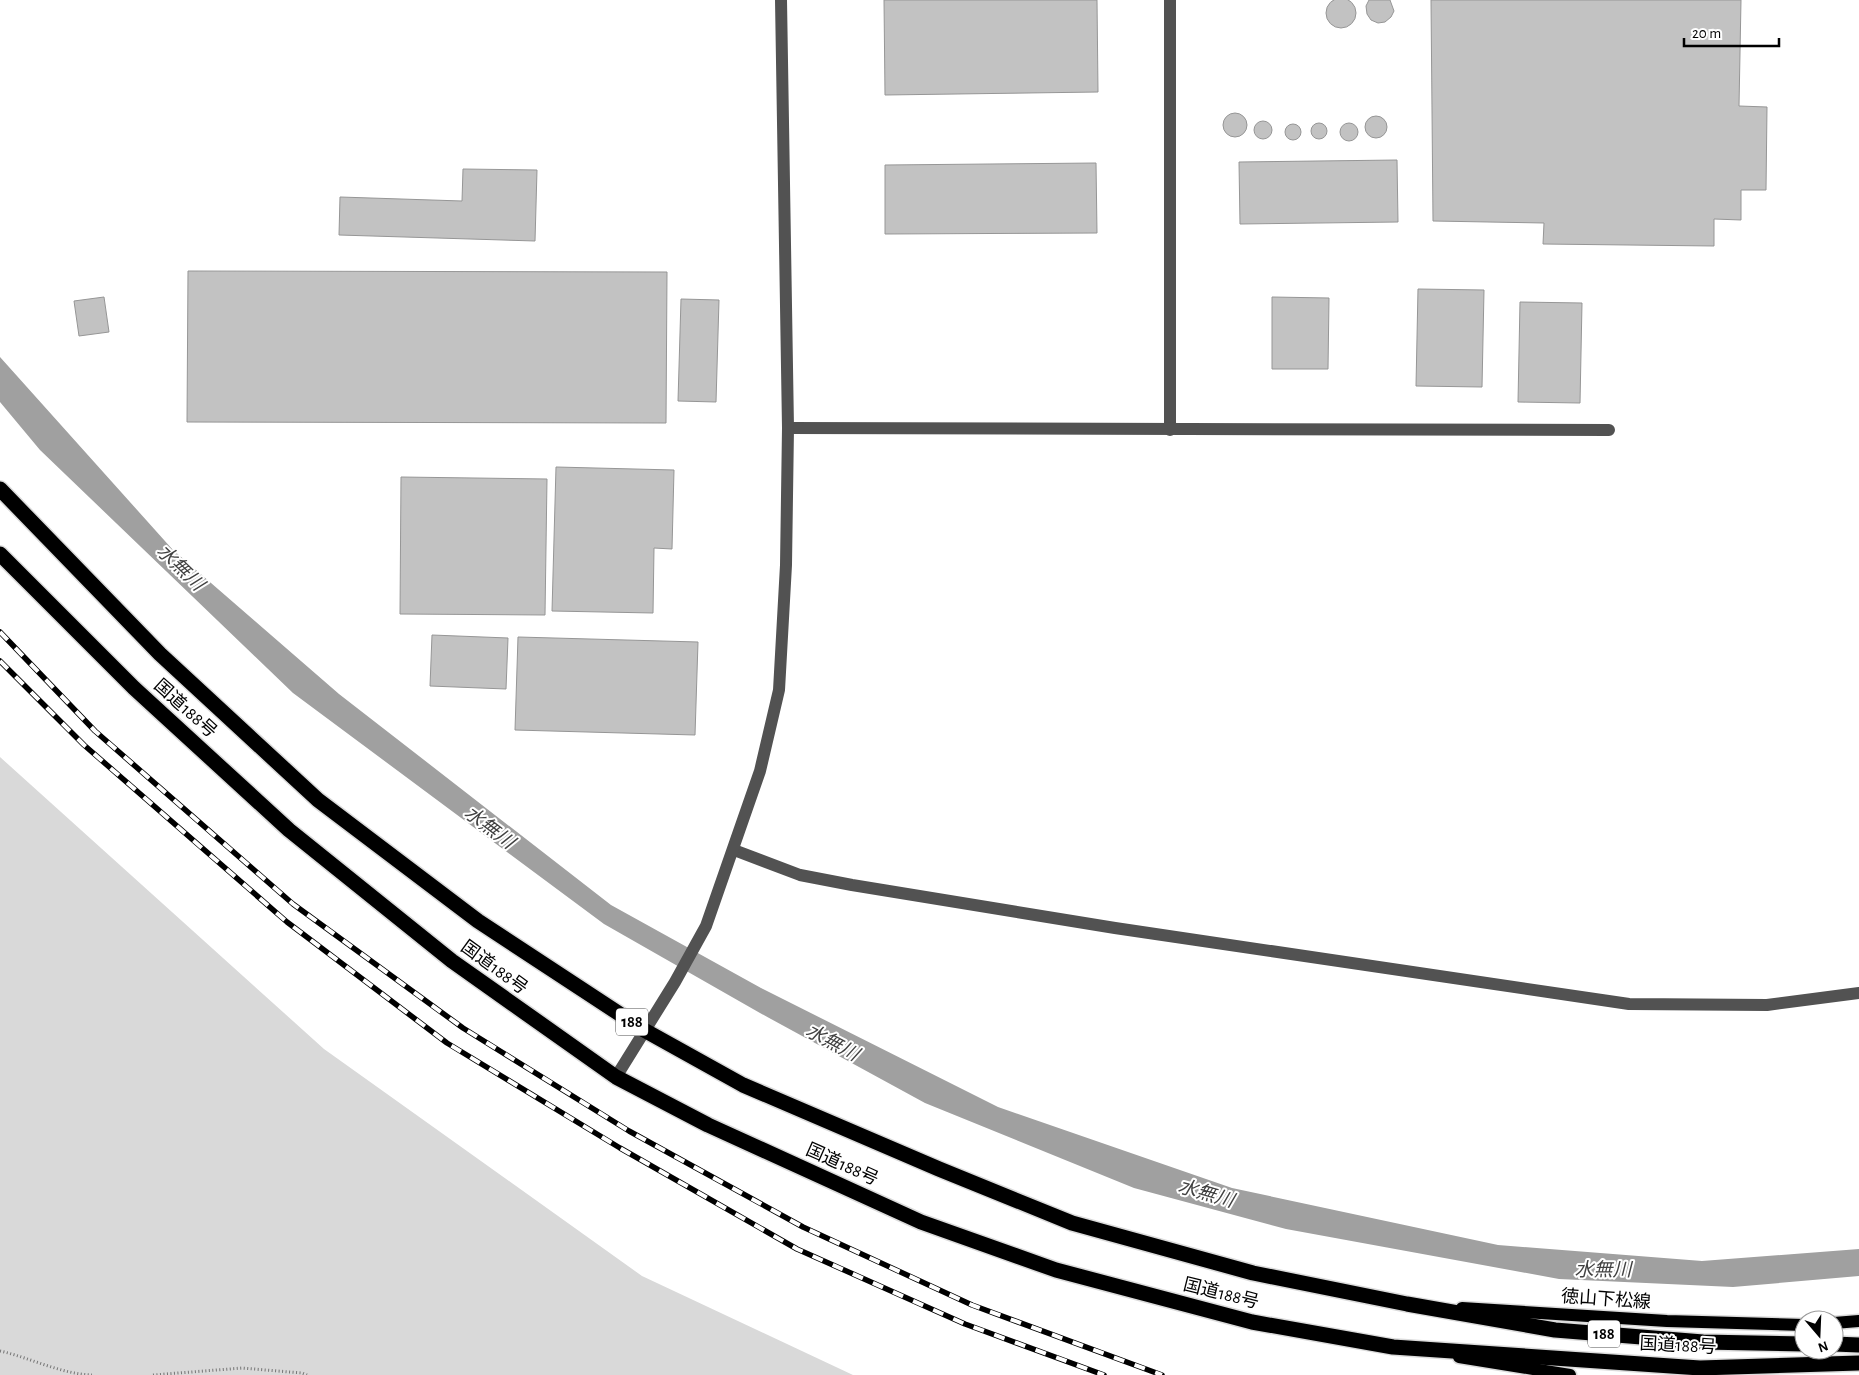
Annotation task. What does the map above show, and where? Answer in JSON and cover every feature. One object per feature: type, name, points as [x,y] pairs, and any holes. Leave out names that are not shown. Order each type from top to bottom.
[{"type":"highway","name":"国道188号","points":[[0,489],[160,654],[318,800],[478,921],[644,1030],[743,1085],[939,1169],[1072,1223],[1253,1273],[1407,1304],[1555,1330],[1703,1342],[1794,1344]]},
{"type":"highway","name":"国道188号","points":[[0,554],[134,688],[289,830],[452,961],[616,1077],[708,1125],[920,1222],[1056,1270],[1252,1322],[1393,1346],[1700,1368],[1859,1363]]},
{"type":"highway","points":[[1844,1344],[1859,1345]]},
{"type":"main road","name":"徳山下松線","points":[[1407,1304],[1667,1321],[1794,1325]]},
{"type":"main road","points":[[1844,1322],[1859,1321]]},
{"type":"main road","points":[[1393,1346],[1570,1375]]},
{"type":"street","points":[[616,1077],[675,982],[706,926],[734,850],[760,770],[779,690],[786,564],[788,428],[781,0]]},
{"type":"street","points":[[1170,0],[1170,430]]},
{"type":"street","points":[[788,428],[1609,430]]},
{"type":"street","points":[[734,850],[800,875],[852,885],[1115,928],[1629,1004],[1767,1005],[1859,993]]},
{"type":"path","points":[[0,1351],[16,1354],[78,1375],[92,1375]]},
{"type":"path","points":[[153,1375],[242,1368],[307,1375]]},
{"type":"shaded area","points":[[0,757],[324,1049],[642,1276],[853,1375],[0,1375]]},
{"type":"water","name":"水無川","points":[[0,357],[173,550],[339,694],[611,905],[761,988],[998,1107],[1232,1188],[1498,1245],[1702,1261],[1859,1249],[1859,1276],[1733,1287],[1559,1279],[1286,1229],[1134,1188],[925,1103],[760,1013],[604,924],[293,693],[40,450],[0,402]]},
{"type":"building","points":[[1341,-2],[1352,2],[1356,13],[1352,24],[1341,28],[1330,24],[1326,13],[1330,2]]},
{"type":"building","points":[[884,0],[1097,0],[1098,92],[885,95]]},
{"type":"building","points":[[1369,0],[1390,0],[1394,11],[1391,17],[1385,22],[1378,23],[1371,20],[1367,14],[1366,6]]},
{"type":"building","points":[[1431,0],[1741,0],[1739,106],[1767,107],[1766,190],[1741,190],[1741,220],[1714,219],[1714,246],[1543,244],[1544,223],[1433,221]]},
{"type":"building","points":[[1235,113],[1240,114],[1246,120],[1246,130],[1240,136],[1235,137],[1230,136],[1224,130],[1223,125],[1224,120],[1230,114]]},
{"type":"building","points":[[1376,116],[1386,123],[1387,127],[1380,137],[1376,138],[1366,131],[1365,127],[1372,117]]},
{"type":"building","points":[[1263,121],[1269,124],[1272,130],[1269,136],[1263,139],[1257,136],[1254,130],[1257,124]]},
{"type":"building","points":[[1319,123],[1327,131],[1319,139],[1311,131]]},
{"type":"building","points":[[1345,123],[1353,123],[1358,128],[1356,139],[1345,141],[1340,136],[1340,128]]},
{"type":"building","points":[[1293,124],[1301,132],[1293,140],[1285,132]]},
{"type":"building","points":[[1397,160],[1398,222],[1240,224],[1239,162]]},
{"type":"building","points":[[1096,163],[1097,233],[885,234],[885,165]]},
{"type":"building","points":[[463,169],[537,170],[535,241],[339,235],[340,197],[462,201]]},
{"type":"building","points":[[188,271],[667,272],[666,423],[187,422]]},
{"type":"building","points":[[1418,289],[1484,290],[1482,387],[1416,386]]},
{"type":"building","points":[[104,297],[109,332],[79,336],[74,301]]},
{"type":"building","points":[[1272,297],[1329,298],[1328,369],[1272,369]]},
{"type":"building","points":[[681,299],[719,300],[716,402],[678,401]]},
{"type":"building","points":[[1520,302],[1582,303],[1580,403],[1518,402]]},
{"type":"building","points":[[556,467],[674,470],[672,549],[654,548],[653,613],[552,611]]},
{"type":"building","points":[[401,477],[547,479],[545,615],[400,614]]},
{"type":"building","points":[[432,635],[508,638],[506,689],[430,686]]},
{"type":"building","points":[[518,637],[698,642],[695,735],[515,730]]},
{"type":"railway","points":[[0,632],[95,731],[293,904],[463,1028],[629,1131],[803,1227],[972,1305],[1162,1375]]},
{"type":"railway","points":[[0,661],[84,745],[287,922],[447,1043],[620,1148],[797,1249],[965,1324],[1104,1375]]}]
